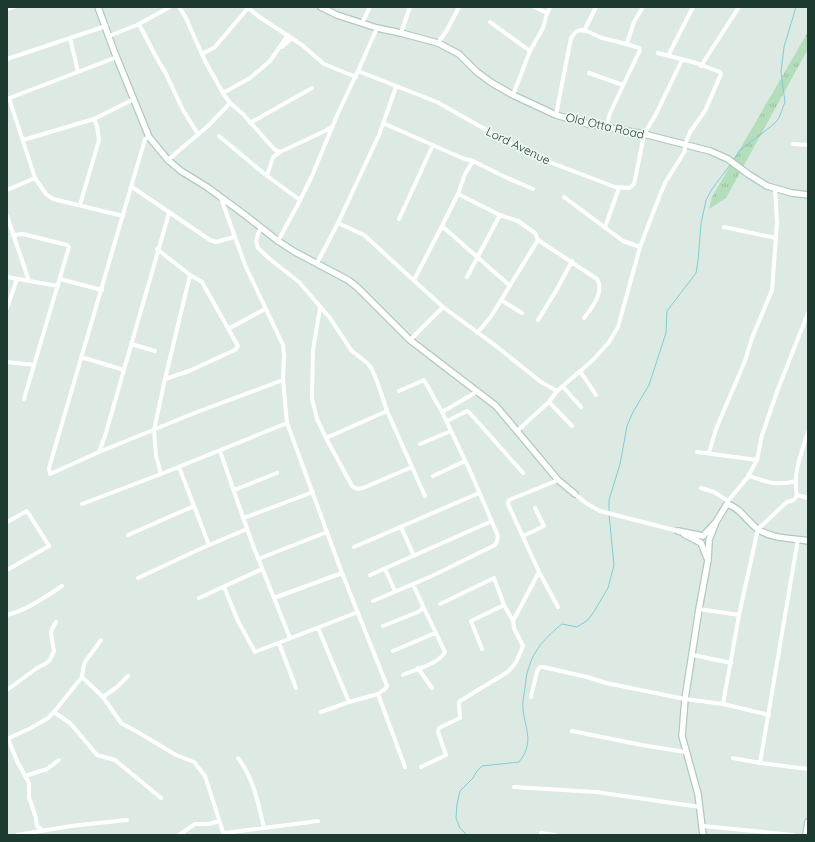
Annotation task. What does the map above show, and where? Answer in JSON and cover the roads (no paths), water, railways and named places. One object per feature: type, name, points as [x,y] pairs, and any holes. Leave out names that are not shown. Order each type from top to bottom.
[{"type":"street","points":[[7,10],[14,7]]},
{"type":"street","points":[[98,7],[149,136],[168,160],[181,171],[221,197],[278,241],[295,252],[348,280],[357,287],[410,340],[496,406],[558,480],[586,503],[600,511],[629,519],[678,531],[707,536],[709,541]]},
{"type":"street","points":[[109,36],[139,24],[170,7]]},
{"type":"street","points":[[179,7],[185,16],[202,54],[230,103],[274,149],[280,152]]},
{"type":"street","points":[[202,54],[215,47],[248,7],[324,64],[356,77]]},
{"type":"street","name":"Old Otta Road","points":[[321,7],[337,15],[377,28],[438,43],[459,54],[477,72],[513,95],[556,114],[588,124],[644,134],[710,151],[732,162],[762,183],[775,189],[808,195]]},
{"type":"street","points":[[362,23],[370,7]]},
{"type":"street","points":[[401,33],[410,7]]},
{"type":"street","points":[[438,43],[447,30],[459,7]]},
{"type":"street","points":[[534,7],[547,13]]},
{"type":"street","points":[[513,95],[530,51],[543,28],[550,7]]},
{"type":"street","points":[[584,31],[596,7]]},
{"type":"street","points":[[627,44],[634,22],[643,7]]},
{"type":"street","points":[[668,56],[692,7]]},
{"type":"street","points":[[701,66],[739,7]]},
{"type":"street","points":[[490,22],[530,51]]},
{"type":"street","points":[[139,24],[165,72],[183,110],[198,134]]},
{"type":"street","points":[[7,59],[106,26]]},
{"type":"street","points":[[278,241],[300,200],[377,28]]},
{"type":"street","points":[[556,114],[571,38],[574,33],[579,30],[584,31],[602,38],[639,48],[640,50],[610,113],[606,127]]},
{"type":"street","points":[[224,94],[250,78],[270,61],[290,37]]},
{"type":"street","points":[[70,38],[78,72]]},
{"type":"street","points":[[518,431],[549,402],[557,391],[593,360],[609,342],[618,327],[640,247],[658,200],[685,151],[685,145],[694,124],[705,111],[721,74],[720,72],[658,53]]},
{"type":"street","points":[[117,57],[8,99],[24,140],[36,178],[42,189],[49,197],[124,216]]},
{"type":"street","points":[[605,227],[619,188],[629,188],[634,184],[644,134],[656,114],[682,60]]},
{"type":"street","name":"Lord Avenue","points":[[358,71],[396,87],[421,95],[450,109],[520,149],[552,163],[619,188]]},
{"type":"street","points":[[589,73],[623,85]]},
{"type":"street","points":[[317,263],[338,223],[379,135],[396,87]]},
{"type":"street","points":[[250,123],[312,88]]},
{"type":"street","points":[[24,140],[94,119],[134,99]]},
{"type":"street","points":[[168,160],[209,126],[230,103]]},
{"type":"street","points":[[80,205],[99,140],[97,126],[94,119]]},
{"type":"street","points":[[383,123],[462,158],[473,160],[505,177],[533,188]]},
{"type":"street","points":[[273,158],[280,152],[333,126]]},
{"type":"street","points":[[149,136],[145,139],[124,216],[81,357],[49,468],[50,474],[99,452],[197,412],[283,380]]},
{"type":"street","points":[[219,136],[267,176],[300,200]]},
{"type":"street","points":[[794,144],[808,145]]},
{"type":"street","points":[[399,219],[433,145]]},
{"type":"street","points":[[267,176],[273,158],[274,149]]},
{"type":"street","points":[[414,280],[458,194],[465,174],[473,160]]},
{"type":"street","points":[[7,190],[36,178]]},
{"type":"street","points":[[132,187],[210,240],[216,242],[234,237]]},
{"type":"street","points":[[709,453],[716,429],[745,361],[752,338],[772,290],[777,223],[775,189]]},
{"type":"street","points":[[458,194],[500,215],[518,221],[535,233],[538,240],[598,279],[601,287],[590,310],[584,318]]},
{"type":"street","points":[[221,197],[234,237],[265,309],[283,345],[283,380],[287,423],[342,573],[387,686],[378,694],[321,712]]},
{"type":"street","points":[[564,197],[623,241],[640,247]]},
{"type":"street","points":[[99,452],[124,370],[157,249],[169,213]]},
{"type":"street","points":[[467,277],[500,215]]},
{"type":"street","points":[[7,216],[30,281]]},
{"type":"street","points":[[338,223],[364,235],[443,307],[524,367],[541,382],[557,391]]},
{"type":"street","points":[[442,226],[509,285]]},
{"type":"street","points":[[724,227],[776,238]]},
{"type":"street","points":[[261,228],[256,241],[258,248],[270,260],[299,282],[330,318],[351,350],[372,369],[387,412],[425,496]]},
{"type":"street","points":[[14,235],[24,234],[67,245],[69,247],[24,400]]},
{"type":"street","points":[[478,333],[490,318],[538,240]]},
{"type":"street","points":[[157,249],[190,275],[202,282],[238,346],[235,350],[189,371],[165,379]]},
{"type":"street","points":[[538,320],[572,262]]},
{"type":"street","points":[[161,474],[156,456],[154,430],[190,275]]},
{"type":"street","points":[[7,277],[58,286]]},
{"type":"street","points":[[7,308],[17,279]]},
{"type":"street","points":[[60,279],[102,290]]},
{"type":"street","points":[[501,300],[522,313]]},
{"type":"street","points":[[410,340],[443,307]]},
{"type":"street","points":[[320,308],[313,350],[312,399],[317,419],[352,486],[357,489],[363,488],[412,467]]},
{"type":"street","points":[[228,329],[265,309]]},
{"type":"street","points":[[703,835],[703,826],[695,782],[685,752],[682,736],[685,699],[708,560],[709,541],[716,522],[727,503],[748,476],[757,460],[764,428],[808,313]]},
{"type":"street","points":[[131,344],[155,351]]},
{"type":"street","points":[[81,357],[124,370]]},
{"type":"street","points":[[7,362],[34,365]]},
{"type":"street","points":[[580,371],[596,394]]},
{"type":"street","points":[[373,601],[413,584],[495,545],[498,536],[447,421],[424,380],[398,390]]},
{"type":"street","points":[[563,387],[581,407]]},
{"type":"street","points":[[442,412],[478,391]]},
{"type":"street","points":[[549,402],[572,426]]},
{"type":"street","points":[[447,421],[467,411],[469,412],[523,473]]},
{"type":"street","points":[[326,438],[387,412]]},
{"type":"street","points":[[82,504],[220,451],[287,423]]},
{"type":"street","points":[[420,444],[451,431]]},
{"type":"street","points":[[723,704],[739,615],[758,529],[787,502],[794,500],[797,495],[796,481],[800,459],[808,432]]},
{"type":"street","points":[[220,451],[258,559],[290,638]]},
{"type":"street","points":[[697,452],[757,460]]},
{"type":"street","points":[[433,476],[465,461]]},
{"type":"street","points":[[179,466],[210,545]]},
{"type":"street","points":[[234,490],[277,473]]},
{"type":"street","points":[[748,476],[771,484],[796,481]]},
{"type":"street","points":[[558,480],[509,500],[508,504],[539,572],[558,607]]},
{"type":"street","points":[[702,488],[714,492],[738,510],[758,529],[771,535],[808,541]]},
{"type":"street","points":[[244,518],[313,492]]},
{"type":"street","points":[[354,547],[479,493]]},
{"type":"street","points":[[797,495],[808,498]]},
{"type":"street","points":[[128,535],[194,506]]},
{"type":"street","points":[[522,536],[544,526],[535,508]]},
{"type":"street","points":[[7,522],[27,510],[49,546],[7,570]]},
{"type":"street","points":[[370,575],[492,521]]},
{"type":"street","points":[[708,560],[700,538],[716,522]]},
{"type":"street","points":[[401,527],[414,556]]},
{"type":"street","points":[[138,578],[247,529]]},
{"type":"street","points":[[678,531],[706,545],[709,541]]},
{"type":"street","points":[[258,559],[327,532]]},
{"type":"street","points":[[760,763],[798,539]]},
{"type":"street","points":[[199,598],[224,588],[262,569]]},
{"type":"street","points":[[385,569],[395,591]]},
{"type":"street","points":[[513,621],[539,572]]},
{"type":"street","points":[[274,598],[342,573]]},
{"type":"street","points":[[421,767],[446,754],[438,732],[439,728],[460,718],[460,701],[511,670],[517,661],[523,646],[514,628],[513,621],[504,605],[494,578],[440,604]]},
{"type":"street","points":[[403,675],[434,662],[445,652],[413,584]]},
{"type":"street","points":[[7,615],[40,600],[62,586]]},
{"type":"street","points":[[224,588],[238,621],[254,652],[258,652],[358,612]]},
{"type":"street","points":[[482,649],[471,621],[504,605]]},
{"type":"street","points":[[383,626],[418,612],[423,606]]},
{"type":"street","points":[[699,609],[739,615]]},
{"type":"street","points":[[7,690],[50,660],[54,651],[51,633],[56,622]]},
{"type":"street","points":[[318,628],[349,702]]},
{"type":"street","points":[[393,651],[435,633]]},
{"type":"street","points":[[42,830],[37,826],[30,798],[29,783],[7,739],[48,718],[54,712],[82,677],[85,662],[101,640]]},
{"type":"street","points":[[279,643],[296,688]]},
{"type":"street","points":[[693,655],[731,662]]},
{"type":"street","points":[[531,697],[537,670],[540,667],[543,667],[606,683],[685,699],[723,704],[769,715]]},
{"type":"street","points":[[418,668],[432,688]]},
{"type":"street","points":[[102,697],[117,687],[128,676]]},
{"type":"street","points":[[82,677],[102,697],[121,723],[176,755],[194,762],[205,776],[224,834],[318,821]]},
{"type":"street","points":[[378,694],[405,767]]},
{"type":"street","points":[[54,712],[71,724],[97,755],[115,760],[161,798]]},
{"type":"street","points":[[572,731],[685,752]]},
{"type":"street","points":[[238,758],[246,768],[252,781],[264,828]]},
{"type":"street","points":[[733,758],[808,769]]},
{"type":"street","points":[[25,776],[47,769],[59,760]]},
{"type":"street","points":[[514,787],[596,792],[700,807]]},
{"type":"street","points":[[17,835],[42,830],[127,820]]},
{"type":"street","points":[[179,835],[195,824],[209,824],[219,821]]},
{"type":"street","points":[[806,835],[808,822]]},
{"type":"street","points":[[703,826],[792,835]]},
{"type":"street","points":[[541,833],[555,835]]},
{"type":"waterway","points":[[733,161],[739,151],[774,124],[779,118],[785,102],[781,72],[784,47],[796,7]]},
{"type":"waterway","points":[[609,511],[609,500],[620,464],[627,426],[633,412],[649,385],[666,333],[667,311],[696,273],[701,224],[706,200],[712,189],[730,165]]},
{"type":"waterway","points":[[467,835],[460,828],[456,818],[460,791],[482,766],[519,762],[524,755],[528,743],[528,737],[523,702],[527,672],[534,654],[547,638],[562,624],[577,627],[588,620],[608,588],[614,565],[609,514]]}]
